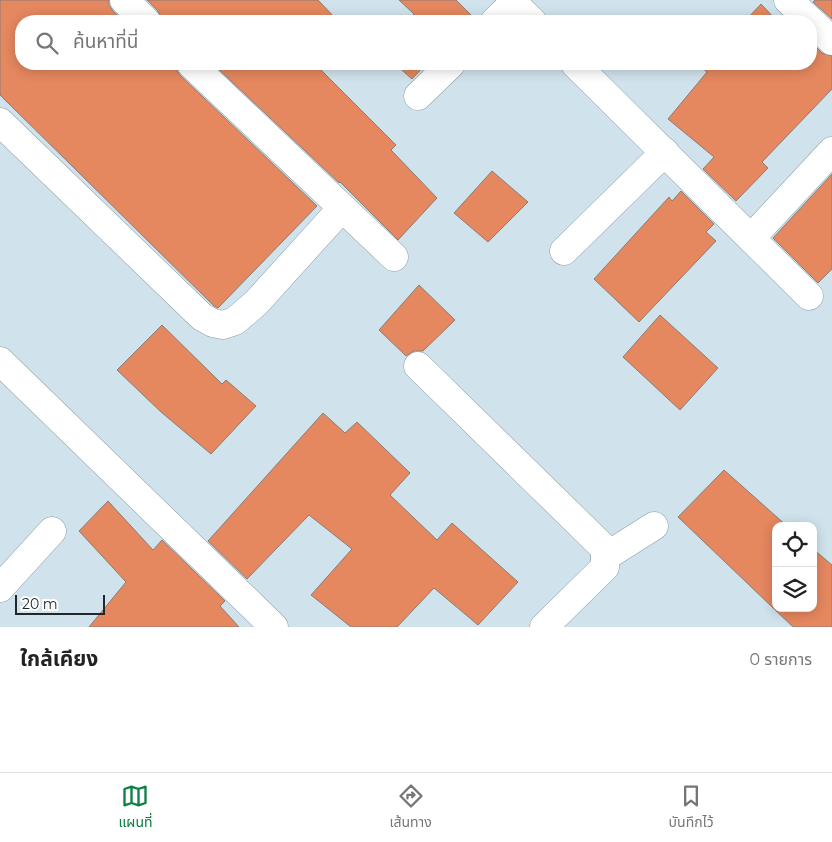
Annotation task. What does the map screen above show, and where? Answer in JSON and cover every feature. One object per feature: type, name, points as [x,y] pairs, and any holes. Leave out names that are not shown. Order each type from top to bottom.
[{"type":"street","points":[[124,0],[140,15]]},
{"type":"street","points":[[817,27],[832,42]]},
{"type":"street","points":[[197,70],[394,257]]},
{"type":"street","points":[[418,96],[445,70]]},
{"type":"street","points":[[581,70],[809,296]]},
{"type":"street","points":[[0,122],[202,317],[213,324],[223,325],[235,321],[256,303],[342,208]]},
{"type":"street","points":[[751,238],[832,151]]},
{"type":"street","points":[[564,251],[665,152]]},
{"type":"street","points":[[0,360],[274,627]]},
{"type":"street","points":[[418,366],[605,549],[605,567],[544,627]]},
{"type":"street","points":[[605,556],[654,526]]},
{"type":"street","points":[[0,588],[52,530]]},
{"type":"building","points":[[0,0],[109,0],[109,5],[117,15],[15,15],[15,70],[177,70],[317,206],[218,308],[0,95]]},
{"type":"building","points":[[147,0],[318,0],[332,15],[160,15]]},
{"type":"building","points":[[399,0],[456,0],[471,15],[413,15]]},
{"type":"building","points":[[815,0],[832,0],[832,19],[813,2]]},
{"type":"building","points":[[761,4],[771,15],[751,15]]},
{"type":"building","points":[[817,48],[822,53],[832,56],[832,89],[762,162],[768,168],[736,201],[703,169],[714,157],[668,119],[707,72],[704,70],[817,70]]},
{"type":"building","points":[[219,70],[321,70],[396,145],[391,150],[437,198],[398,240]]},
{"type":"building","points":[[402,70],[420,70],[412,79]]},
{"type":"building","points":[[492,171],[528,202],[488,242],[454,213]]},
{"type":"building","points":[[832,174],[832,269],[818,283],[773,238]]},
{"type":"building","points":[[681,191],[714,224],[706,232],[716,241],[639,322],[594,279],[669,197],[672,201]]},
{"type":"building","points":[[419,285],[455,320],[423,351],[414,351],[406,356],[379,330]]},
{"type":"building","points":[[660,315],[718,368],[680,410],[623,357]]},
{"type":"building","points":[[162,325],[222,384],[226,380],[256,406],[211,454],[161,412],[117,370]]},
{"type":"building","points":[[323,413],[345,433],[357,422],[410,473],[390,495],[437,540],[452,523],[518,582],[478,625],[434,588],[397,627],[351,627],[311,595],[352,549],[309,515],[247,579],[208,541]]},
{"type":"building","points":[[724,470],[782,522],[772,522],[772,607],[678,517]]},
{"type":"building","points":[[108,501],[153,550],[162,540],[225,601],[220,606],[239,627],[89,627],[126,582],[79,531]]},
{"type":"building","points":[[817,552],[832,565],[832,627],[793,627],[777,612],[817,612]]}]
